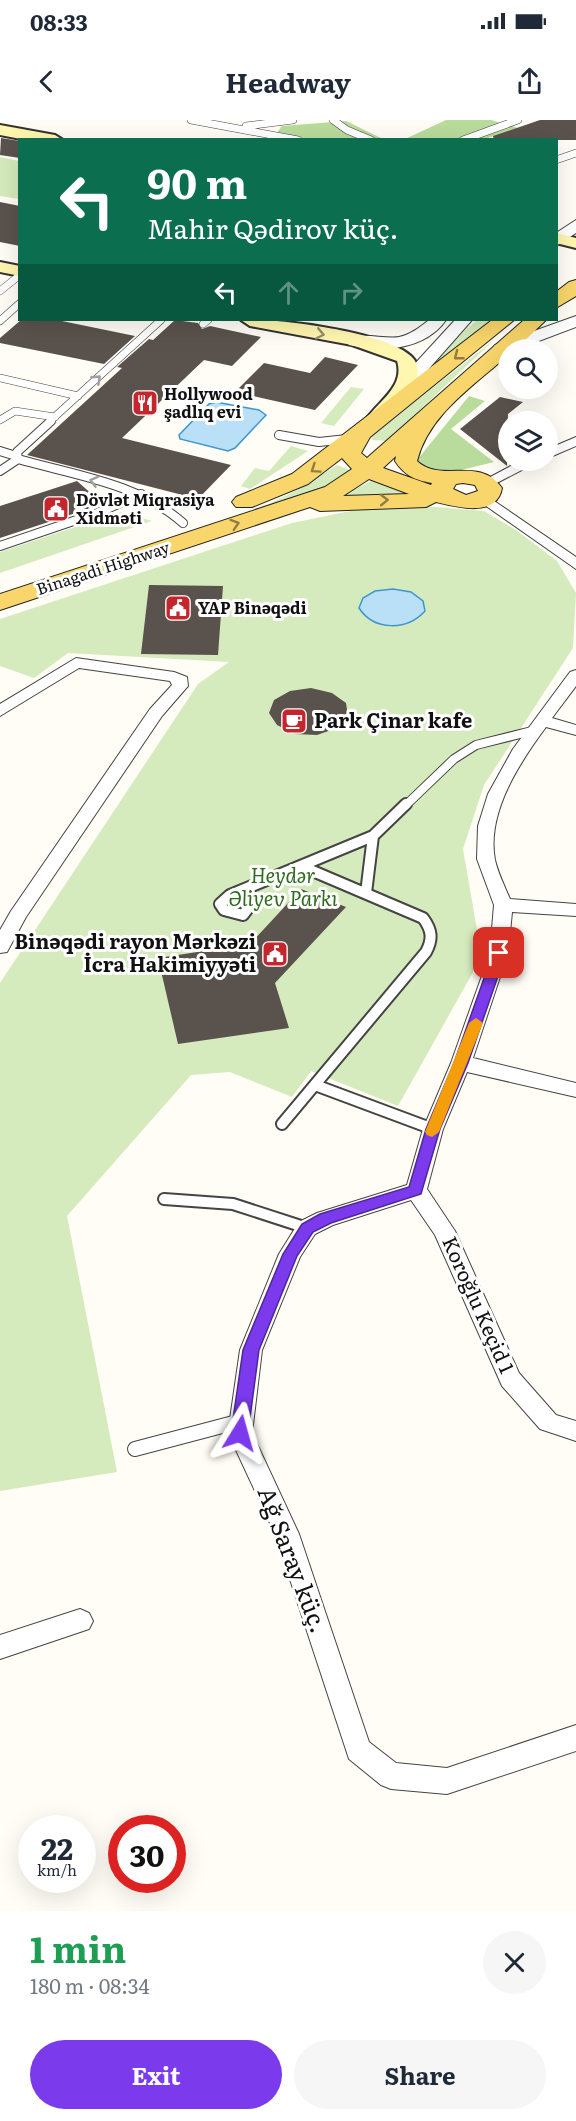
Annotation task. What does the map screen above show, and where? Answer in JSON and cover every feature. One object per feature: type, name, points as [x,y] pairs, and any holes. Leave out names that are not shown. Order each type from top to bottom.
[{"type":"main road","points":[[0,130],[44,138]]},
{"type":"main road","points":[[558,276],[573,265]]},
{"type":"main road","points":[[558,300],[576,286]]},
{"type":"main road","points":[[255,321],[349,340],[392,351],[405,358],[410,372],[405,385],[366,429],[350,453],[355,463],[367,470],[471,496]]},
{"type":"main road","name":"Binagadi Highway","points":[[0,584],[261,496],[300,479],[503,321]]},
{"type":"main road","name":"Binagadi Highway","points":[[513,339],[535,321]]},
{"type":"main road","name":"Binagadi Highway","points":[[0,602],[333,492],[367,470],[498,352]]},
{"type":"main road","points":[[425,418],[408,448],[408,465],[420,474],[474,477],[471,496]]},
{"type":"main road","points":[[284,510],[367,500],[471,496]]},
{"type":"street","points":[[562,240],[576,225]]},
{"type":"street","points":[[349,340],[383,344],[405,342],[415,338],[437,321]]},
{"type":"street","points":[[405,385],[463,321]]},
{"type":"street","points":[[528,339],[576,321]]},
{"type":"street","points":[[558,449],[576,441]]},
{"type":"street","points":[[515,471],[471,496],[574,560]]},
{"type":"street","points":[[0,711],[76,663],[174,677],[181,680],[180,686],[156,713],[18,915],[0,947]]},
{"type":"street","points":[[307,1228],[326,1219],[416,1190],[433,1129],[461,1063],[499,953],[503,905],[486,859],[487,826],[497,794],[521,749],[576,675]]},
{"type":"street","points":[[540,725],[576,730]]},
{"type":"street","points":[[503,905],[576,910]]},
{"type":"street","points":[[461,1063],[576,1090]]},
{"type":"street","name":"Koroğlu Keçid 1","points":[[416,1190],[444,1231],[510,1379],[548,1422],[576,1431]]},
{"type":"street","name":"Ağ Saray küç.","points":[[307,1228],[290,1254],[251,1350],[240,1433],[287,1534],[358,1750],[391,1776],[447,1781],[576,1738]]},
{"type":"street","points":[[0,1647],[80,1622]]},
{"type":"lane","points":[[191,120],[287,138]]},
{"type":"lane","points":[[234,128],[293,120]]},
{"type":"lane","points":[[333,120],[347,130],[366,138]]},
{"type":"lane","points":[[468,138],[518,120]]},
{"type":"lane","points":[[558,158],[576,153]]},
{"type":"lane","points":[[0,291],[8,270]]},
{"type":"lane","points":[[0,321],[18,305]]},
{"type":"lane","points":[[17,458],[17,452],[160,321]]},
{"type":"lane","points":[[0,378],[78,396]]},
{"type":"lane","points":[[0,420],[15,411],[55,417]]},
{"type":"lane","points":[[279,435],[308,441],[333,442],[366,429]]},
{"type":"lane","points":[[0,451],[141,494],[153,499],[183,523]]},
{"type":"lane","points":[[0,471],[17,458]]},
{"type":"lane","points":[[0,546],[100,512],[141,494]]},
{"type":"lane","points":[[243,890],[373,836],[454,759],[476,745],[540,725]]},
{"type":"lane","points":[[366,893],[373,836]]},
{"type":"lane","points":[[282,1124],[432,942],[432,930],[423,918],[301,866]]},
{"type":"lane","points":[[315,1085],[433,1129]]},
{"type":"lane","points":[[164,1199],[233,1204],[307,1228]]},
{"type":"lane","points":[[135,1449],[241,1420]]},
{"type":"green space","points":[[446,120],[491,120],[518,128],[488,138],[407,138]]},
{"type":"green space","points":[[346,121],[381,138],[289,138],[275,135],[282,126]]},
{"type":"green space","points":[[0,157],[18,161],[18,199],[0,196]]},
{"type":"green space","points":[[476,321],[493,321],[428,372],[449,344]]},
{"type":"green space","points":[[495,339],[387,441],[372,440],[371,436]]},
{"type":"green space","points":[[351,387],[364,389],[334,426],[321,423]]},
{"type":"green space","points":[[469,396],[485,401],[451,429],[494,462],[449,473],[423,468],[417,460]]},
{"type":"green space","points":[[291,446],[308,451],[250,489],[241,486],[255,468],[269,471]]},
{"type":"green space","points":[[337,465],[355,472],[321,491],[251,513],[301,488]]},
{"type":"green space","points":[[371,481],[420,493],[337,498]]},
{"type":"green space","name":"Heydər Əliyev Parkı","points":[[424,506],[484,511],[516,530],[557,561],[576,593],[573,648],[484,785],[463,849],[481,953],[472,974],[398,1106],[311,1071],[292,1097],[230,1072],[191,1075],[67,1216],[117,1472],[0,1491],[0,983],[198,684],[229,662],[68,653],[34,678],[0,666],[0,619],[292,523],[365,508]]},
{"type":"green space","points":[[120,512],[152,521],[0,573],[0,552]]},
{"type":"water","points":[[216,402],[259,410],[266,415],[235,448],[228,451],[180,439],[179,435],[209,404]]},
{"type":"water","points":[[393,589],[411,592],[423,601],[425,611],[418,618],[409,622],[391,626],[373,621],[359,608],[363,598],[375,591]]},
{"type":"building","points":[[540,120],[576,120],[576,140],[494,138],[493,136]]},
{"type":"building","points":[[1,138],[18,141],[18,158],[0,155]]},
{"type":"building","points":[[0,202],[18,206],[18,246],[0,242]]},
{"type":"building","points":[[20,321],[62,321],[135,336],[104,364],[0,343],[0,338]]},
{"type":"building","points":[[174,321],[198,323],[202,329],[210,326],[261,337],[232,366],[204,360],[122,438],[231,465],[198,499],[27,455],[122,368],[117,367],[149,339],[153,340]]},
{"type":"building","points":[[325,357],[358,365],[315,410],[235,392],[264,363],[310,373]]},
{"type":"building","points":[[498,399],[523,402],[512,411],[498,411],[498,459],[460,429]]},
{"type":"building","points":[[77,481],[103,504],[0,538],[0,506]]},
{"type":"building","points":[[149,585],[223,586],[218,655],[141,654]]},
{"type":"building","points":[[311,688],[332,693],[346,703],[348,716],[337,728],[317,735],[295,734],[277,725],[269,713],[274,700],[290,691]]},
{"type":"building","points":[[301,889],[346,907],[275,983],[289,1028],[178,1044],[158,958],[250,944]]},
{"type":"slow traffic","points":[[432,1132],[476,1023]]},
{"type":"place","name":"Hollywood şadlıq evi","points":[[145,403]]},
{"type":"place","name":"Dövlət Miqrasiya Xidməti","points":[[56,509]]},
{"type":"place","name":"YAP Binəqədi","points":[[178,608]]},
{"type":"place","name":"Park Çinar kafe","points":[[294,721]]},
{"type":"place","name":"Binəqədi rayon Mərkəzi İcra Hakimiyyəti","points":[[275,954]]},
{"type":"route","points":[[240,1433],[251,1350],[290,1254],[307,1228],[326,1219],[416,1190],[433,1129],[461,1063],[499,953]]}]
